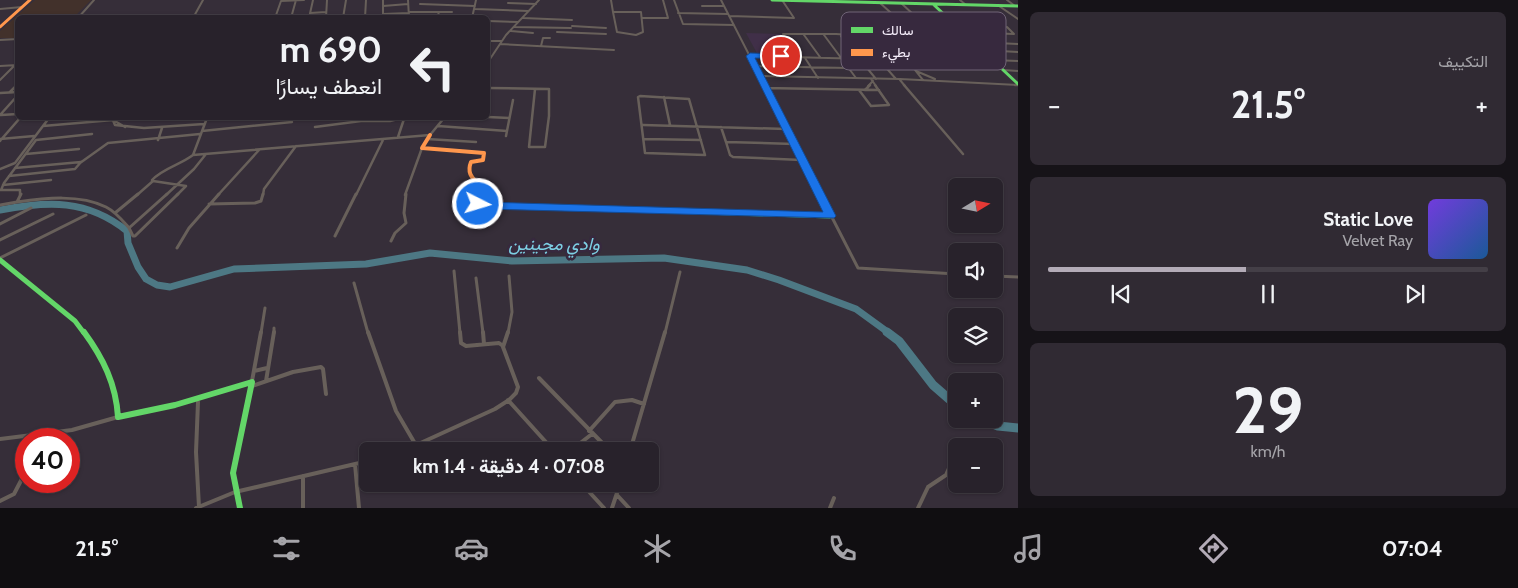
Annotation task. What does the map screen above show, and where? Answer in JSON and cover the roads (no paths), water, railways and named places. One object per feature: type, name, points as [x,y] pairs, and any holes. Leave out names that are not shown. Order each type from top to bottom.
[{"type":"street","points":[[0,27],[30,0]]},
{"type":"street","points":[[81,15],[94,0]]},
{"type":"street","points":[[195,15],[204,0]]},
{"type":"street","points":[[292,15],[296,0]]},
{"type":"street","points":[[276,15],[280,2],[304,0]]},
{"type":"street","points":[[313,0],[310,13],[326,12],[327,0]]},
{"type":"street","points":[[344,15],[346,0]]},
{"type":"street","points":[[365,15],[366,0]]},
{"type":"street","points":[[383,15],[384,0]]},
{"type":"street","points":[[408,0],[409,12]]},
{"type":"street","points":[[473,15],[476,0]]},
{"type":"street","points":[[490,58],[510,31],[539,0]]},
{"type":"street","points":[[611,0],[616,31],[620,34],[636,35],[644,31],[641,21],[643,18],[640,12],[613,12]]},
{"type":"street","points":[[643,18],[668,18],[663,0]]},
{"type":"street","points":[[674,0],[684,24],[734,25]]},
{"type":"street","points":[[721,0],[858,268],[948,274]]},
{"type":"street","points":[[772,0],[1017,6]]},
{"type":"street","points":[[678,13],[794,18],[782,0]]},
{"type":"street","points":[[960,0],[966,5]]},
{"type":"street","points":[[1008,0],[1017,6]]},
{"type":"street","points":[[508,3],[536,4]]},
{"type":"street","points":[[880,3],[890,12]]},
{"type":"street","points":[[901,3],[911,12]]},
{"type":"street","points":[[932,3],[941,12]]},
{"type":"street","points":[[383,6],[408,4]]},
{"type":"street","points":[[420,4],[528,11]]},
{"type":"street","points":[[702,6],[724,6]]},
{"type":"street","points":[[999,6],[1018,19]]},
{"type":"street","points":[[0,9],[22,7]]},
{"type":"street","points":[[390,15],[409,12],[452,12]]},
{"type":"street","points":[[522,18],[572,20]]},
{"type":"street","points":[[490,21],[518,22]]},
{"type":"street","points":[[543,28],[544,23]]},
{"type":"street","points":[[570,32],[572,26]]},
{"type":"street","points":[[514,27],[606,26],[606,34],[557,32]]},
{"type":"street","points":[[523,32],[526,27]]},
{"type":"street","points":[[1006,27],[1014,34],[1006,34]]},
{"type":"street","points":[[510,31],[533,33]]},
{"type":"street","points":[[797,57],[783,34],[841,35]]},
{"type":"street","points":[[804,34],[820,57]]},
{"type":"street","points":[[824,35],[841,57]]},
{"type":"street","points":[[541,46],[543,38],[550,38]]},
{"type":"street","points":[[0,40],[15,39]]},
{"type":"street","points":[[490,41],[502,41]]},
{"type":"street","points":[[500,44],[614,50]]},
{"type":"street","points":[[750,56],[841,58]]},
{"type":"street","points":[[805,57],[818,78]]},
{"type":"street","points":[[0,66],[15,65]]},
{"type":"street","points":[[0,80],[15,66]]},
{"type":"street","points":[[755,66],[841,68]]},
{"type":"street","points":[[850,70],[856,78]]},
{"type":"street","points":[[859,90],[872,106],[889,105],[867,70]]},
{"type":"street","points":[[888,70],[896,79]]},
{"type":"street","points":[[914,70],[923,80]]},
{"type":"street","points":[[915,70],[938,81]]},
{"type":"street","points":[[1003,70],[1018,71]]},
{"type":"street","points":[[1003,70],[1018,84]]},
{"type":"street","points":[[0,75],[5,74]]},
{"type":"street","points":[[760,76],[1018,84]]},
{"type":"street","points":[[900,79],[963,154]]},
{"type":"street","points":[[865,90],[873,80]]},
{"type":"street","points":[[10,92],[15,87]]},
{"type":"street","points":[[490,88],[535,89],[550,90],[549,116],[545,147],[543,148],[529,147],[535,89]]},
{"type":"street","points":[[765,88],[879,90]]},
{"type":"street","points":[[0,93],[15,93]]},
{"type":"street","points":[[638,96],[664,97],[688,99],[704,155],[649,154],[645,152],[638,96]]},
{"type":"street","points":[[664,97],[670,125]]},
{"type":"street","points":[[15,98],[0,115],[15,114]]},
{"type":"street","points":[[506,136],[513,100]]},
{"type":"street","points":[[490,117],[509,118]]},
{"type":"street","points":[[1,140],[18,120]]},
{"type":"street","points":[[0,169],[14,164],[48,120]]},
{"type":"street","points":[[43,126],[101,120]]},
{"type":"street","points":[[112,120],[116,126],[125,128],[162,128],[204,124]]},
{"type":"street","points":[[193,155],[206,120]]},
{"type":"street","points":[[315,127],[392,120]]},
{"type":"street","points":[[398,138],[404,120]]},
{"type":"street","points":[[391,241],[394,233],[406,223],[403,215],[405,196],[420,160],[422,148],[428,137],[442,120]]},
{"type":"street","points":[[9,176],[74,169],[106,144],[158,140],[201,132],[292,122]]},
{"type":"street","points":[[643,125],[787,129]]},
{"type":"street","points":[[437,126],[507,131]]},
{"type":"street","points":[[721,127],[730,156],[802,160]]},
{"type":"street","points":[[158,140],[162,128]]},
{"type":"street","points":[[17,202],[21,193],[20,190],[1,190],[9,176],[38,139],[92,134]]},
{"type":"street","points":[[1,140],[35,136]]},
{"type":"street","points":[[115,213],[158,173],[181,164],[193,155],[398,138],[428,137],[476,142]]},
{"type":"street","points":[[644,138],[701,140]]},
{"type":"street","points":[[335,236],[383,139]]},
{"type":"street","points":[[726,142],[794,144]]},
{"type":"street","points":[[209,204],[248,205],[260,201],[264,189],[297,146]]},
{"type":"street","points":[[422,148],[483,152],[485,156],[482,160],[471,162],[468,168],[469,176],[478,184],[477,202],[480,205],[830,216]]},
{"type":"street","points":[[26,154],[79,149]]},
{"type":"street","points":[[177,248],[180,240],[209,204],[246,166],[259,149]]},
{"type":"street","points":[[128,228],[194,168],[206,154]]},
{"type":"street","points":[[15,168],[80,163]]},
{"type":"street","points":[[3,185],[51,180]]},
{"type":"street","points":[[0,205],[46,197],[62,198],[103,207],[115,213],[128,228],[132,236],[135,236],[186,186],[151,181]]},
{"type":"street","points":[[0,224],[31,208]]},
{"type":"street","points":[[0,240],[52,214]]},
{"type":"street","points":[[86,215],[0,260],[75,321],[83,330],[108,371],[117,392],[118,417]]},
{"type":"street","points":[[426,442],[458,425],[488,414],[516,393],[518,387],[500,343],[466,346],[461,343],[454,271]]},
{"type":"street","points":[[633,442],[675,298],[680,272]]},
{"type":"street","points":[[503,347],[510,332],[512,320],[512,296],[509,276]]},
{"type":"street","points":[[1003,276],[1018,277]]},
{"type":"street","points":[[476,278],[484,344]]},
{"type":"street","points":[[354,283],[390,395],[413,442]]},
{"type":"street","points":[[240,508],[235,492],[233,473],[241,441],[265,308]]},
{"type":"street","points":[[266,381],[274,328]]},
{"type":"street","points":[[80,429],[118,417],[175,405],[266,381],[293,372],[320,367],[323,370],[326,394]]},
{"type":"street","points":[[254,370],[267,368]]},
{"type":"street","points":[[539,378],[601,442]]},
{"type":"street","points":[[508,400],[546,442]]},
{"type":"street","points":[[579,442],[615,402],[632,400],[644,404]]},
{"type":"street","points":[[198,402],[196,452],[198,507],[235,492],[359,463]]},
{"type":"street","points":[[0,438],[15,437]]},
{"type":"street","points":[[355,464],[359,508]]},
{"type":"street","points":[[918,508],[926,487],[933,481],[946,475],[948,470]]},
{"type":"street","points":[[303,476],[303,508]]},
{"type":"street","points":[[589,492],[604,508]]},
{"type":"street","points":[[612,508],[618,492]]},
{"type":"street","points":[[0,501],[10,498],[15,493]]},
{"type":"street","points":[[617,495],[629,508]]},
{"type":"street","points":[[830,508],[834,498]]},
{"type":"waterway","name":"وادي مجينين","points":[[0,210],[51,204],[82,208],[97,213],[127,231],[128,243],[138,267],[146,279],[157,285],[170,287],[234,269],[366,264],[430,253],[512,261],[664,258],[747,270],[779,280],[856,309],[889,333]]},
{"type":"waterway","name":"وادي مجينين","points":[[887,332],[899,341],[933,385],[948,398]]},
{"type":"waterway","name":"وادي مجينين","points":[[1003,426],[1018,428]]}]
